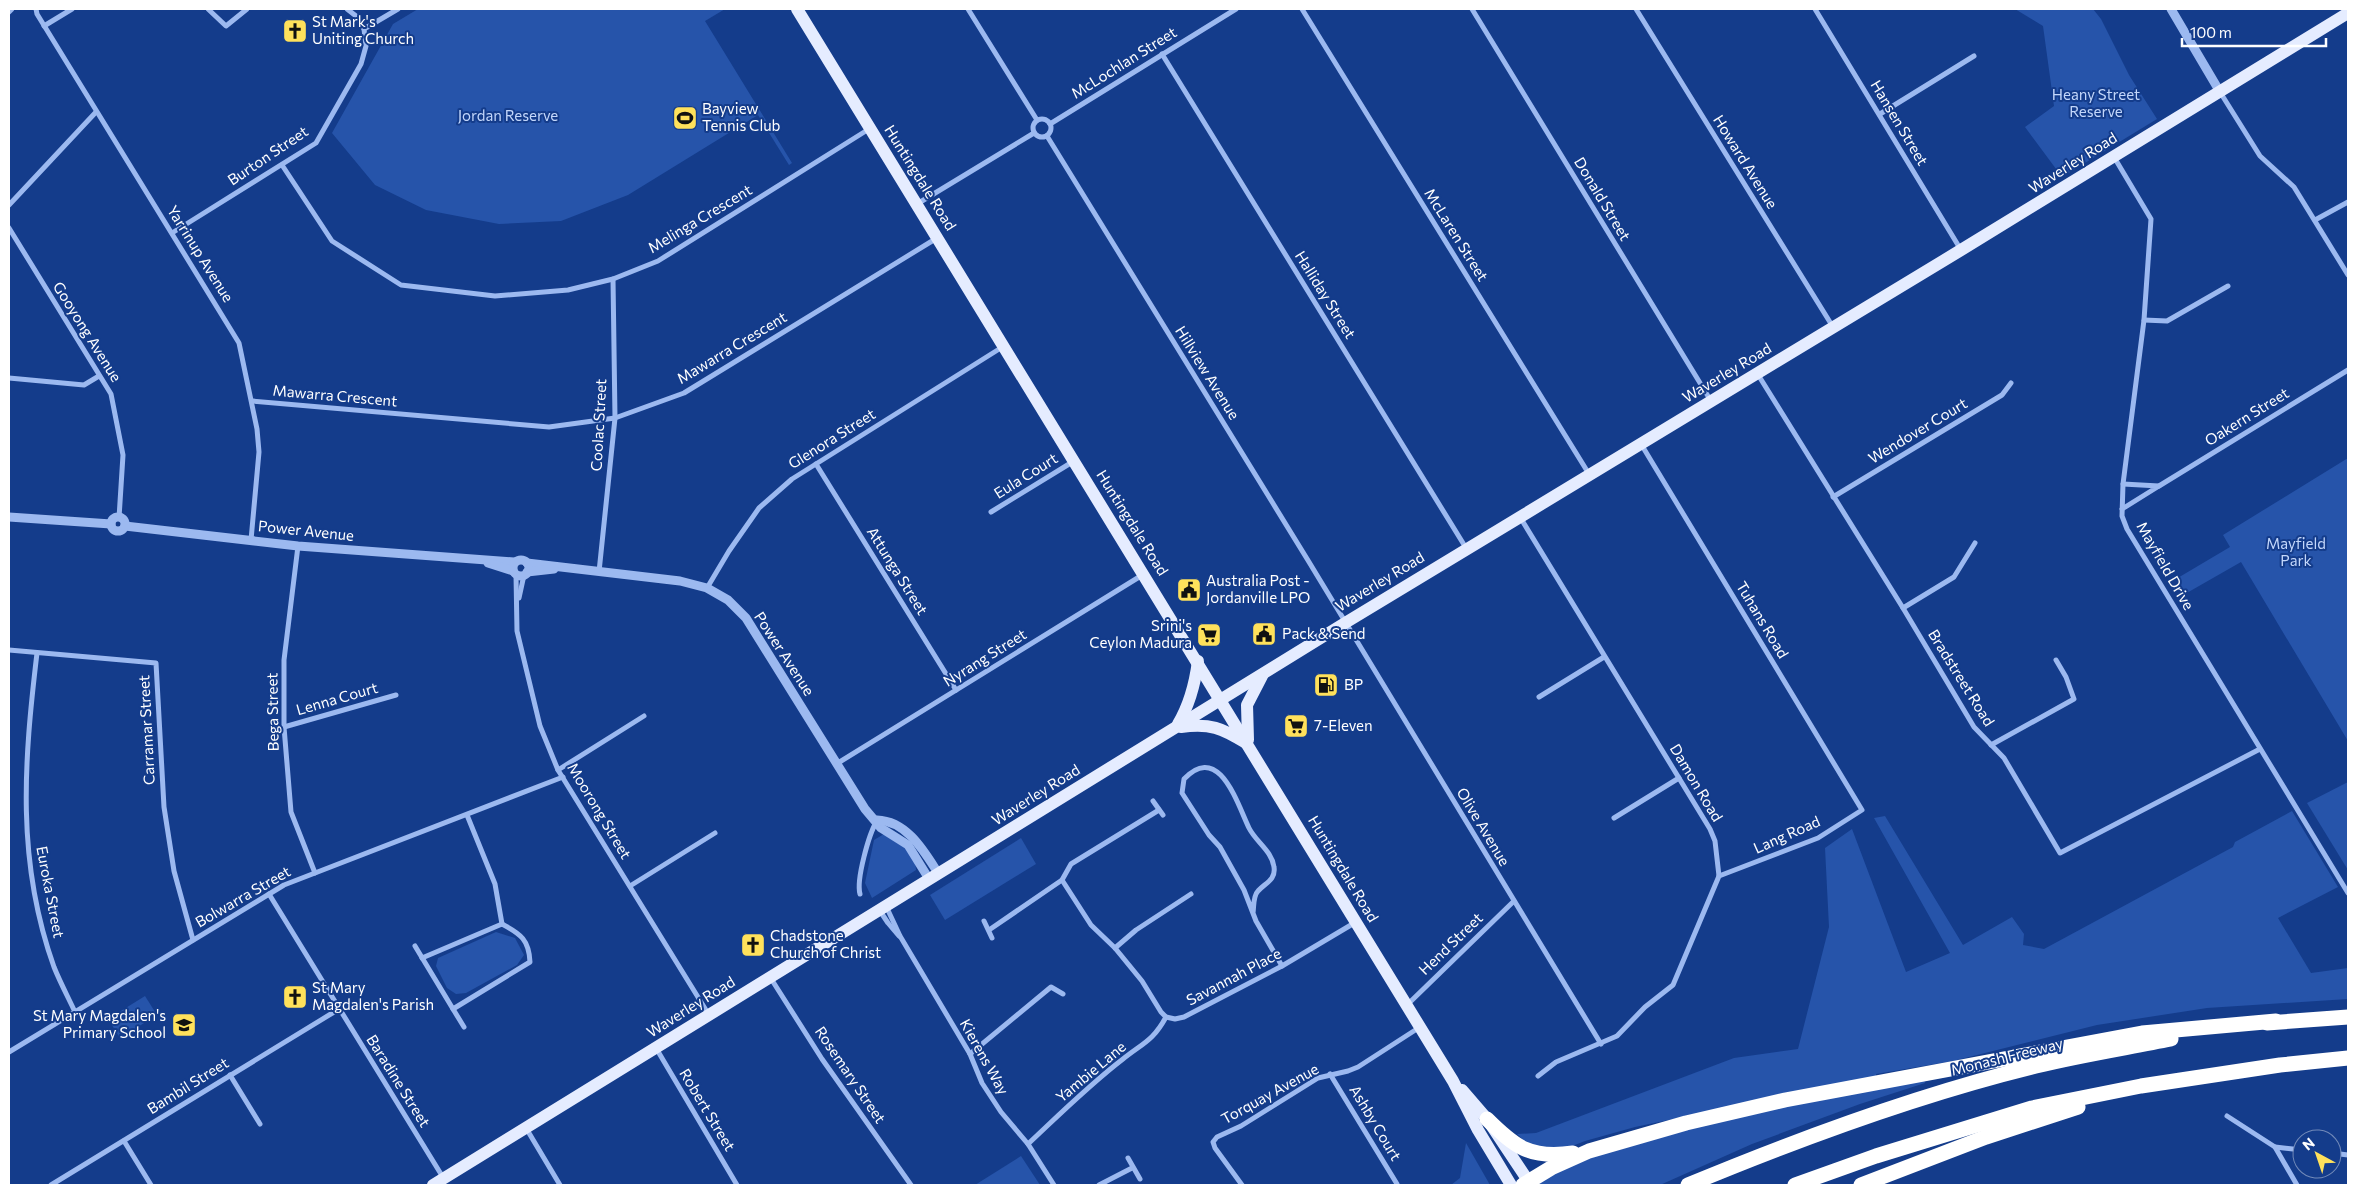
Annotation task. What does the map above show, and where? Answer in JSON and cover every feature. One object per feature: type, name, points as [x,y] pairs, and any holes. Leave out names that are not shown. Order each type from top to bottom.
[{"type":"highway","name":"Monash Freeway","points":[[1688,1185],[1827,1131],[1947,1090],[2038,1065],[2185,1036],[2276,1022],[2348,1017]]},
{"type":"highway","points":[[1487,1120],[1504,1136],[1529,1152],[1560,1155],[1590,1151],[1686,1123],[1785,1100],[2060,1047],[2142,1033],[2276,1022]]},
{"type":"highway","points":[[1795,1185],[1876,1156],[2032,1108],[2141,1086],[2280,1065],[2348,1058]]},
{"type":"highway","points":[[1861,1185],[1986,1137],[2141,1086]]},
{"type":"highway","points":[[1527,1184],[1590,1151]]},
{"type":"main road","name":"Huntingdale Road","points":[[797,9],[1407,1005],[1453,1081],[1478,1130],[1511,1185]]},
{"type":"main road","name":"Waverley Road","points":[[438,1182],[1345,623],[1833,328],[2348,13]]},
{"type":"main road","points":[[1175,728],[1190,702],[1198,661]]},
{"type":"main road","points":[[1248,744],[1247,705],[1263,674]]},
{"type":"main road","points":[[1175,728],[1199,724],[1214,726],[1248,744]]},
{"type":"main road","name":"Huntingdale Road","points":[[1453,1081],[1487,1120],[1527,1184]]},
{"type":"street","points":[[9,12],[12,9]]},
{"type":"street","name":"Yarrinup Avenue","points":[[36,9],[44,26],[96,112],[240,343],[252,401],[259,452],[251,540]]},
{"type":"street","points":[[44,26],[72,9]]},
{"type":"street","points":[[208,9],[226,26],[246,9]]},
{"type":"street","points":[[347,9],[356,16],[364,29],[398,9]]},
{"type":"street","points":[[968,9],[1037,120]]},
{"type":"street","name":"McLochlan Street","points":[[1050,124],[1236,9]]},
{"type":"street","name":"McLaren Street","points":[[1302,9],[1589,475]]},
{"type":"street","name":"Donald Street","points":[[1472,9],[1711,402]]},
{"type":"street","name":"Howard Avenue","points":[[1636,9],[1833,328]]},
{"type":"street","name":"Hansen Street","points":[[1815,9],[1961,250]]},
{"type":"street","points":[[2171,9],[2260,156],[2294,187],[2348,275]]},
{"type":"street","name":"Burton Street","points":[[172,233],[316,143],[361,64],[366,46],[364,29]]},
{"type":"street","name":"Halliday Street","points":[[1162,54],[1467,549]]},
{"type":"street","points":[[1880,114],[1974,56]]},
{"type":"street","points":[[9,205],[96,112]]},
{"type":"street","points":[[1043,119],[1050,124],[1051,130],[1047,136],[1040,137],[1034,133],[1033,126],[1037,120],[1043,119]]},
{"type":"street","name":"Melinga Crescent","points":[[282,165],[332,241],[401,285],[496,296],[568,290],[613,279],[658,261],[870,128]]},
{"type":"street","points":[[917,205],[1034,133]]},
{"type":"street","name":"Hillview Avenue","points":[[1047,136],[1345,623]]},
{"type":"street","name":"Mayfield Drive","points":[[2114,156],[2151,219],[2144,320],[2124,484],[2122,516],[2127,529],[2348,893]]},
{"type":"street","points":[[2315,220],[2348,202]]},
{"type":"street","name":"Gooyong Avenue","points":[[9,228],[111,394],[123,454],[119,518]]},
{"type":"street","name":"Mawarra Crescent","points":[[252,401],[549,427],[615,418],[684,393],[937,238]]},
{"type":"street","name":"Coolac Street","points":[[599,572],[615,418],[613,279]]},
{"type":"street","points":[[2144,320],[2167,321],[2228,286]]},
{"type":"street","name":"Glenora Street","points":[[707,588],[729,551],[759,508],[792,479],[1004,346]]},
{"type":"street","name":"Oakern Street","points":[[2122,509],[2348,370]]},
{"type":"street","name":"Bradstreet Road","points":[[1757,373],[1903,608],[1974,727],[2004,758],[2060,853],[2260,749]]},
{"type":"street","points":[[9,378],[84,385],[100,376]]},
{"type":"street","name":"Wendover Court","points":[[1833,497],[2002,395],[2011,383]]},
{"type":"street","name":"Tuhans Road","points":[[1641,444],[1862,810]]},
{"type":"street","name":"Eula Court","points":[[991,512],[1074,461]]},
{"type":"street","name":"Attunga Street","points":[[816,464],[956,690]]},
{"type":"street","points":[[2124,484],[2159,486]]},
{"type":"street","points":[[9,517],[111,524]]},
{"type":"street","name":"Damon Road","points":[[1520,517],[1679,778],[1715,841],[1719,876],[1673,985],[1650,1003],[1617,1036],[1556,1062],[1538,1076]]},
{"type":"street","points":[[119,518],[124,520],[125,526],[117,532],[111,524],[114,519],[119,518]]},
{"type":"street","name":"Power Avenue","points":[[125,526],[298,546],[485,562],[520,570],[559,569],[599,572],[680,581],[707,588],[728,600],[746,618],[865,809],[877,820],[882,828],[908,845],[934,876]]},
{"type":"street","points":[[1903,608],[1954,576],[1975,543]]},
{"type":"street","name":"Bega Street","points":[[298,546],[284,660],[284,727],[291,812],[315,873]]},
{"type":"street","name":"Moorong Street","points":[[520,570],[517,632],[540,726],[558,770],[709,1015]]},
{"type":"street","name":"Nyrang Street","points":[[838,763],[1144,574]]},
{"type":"street","name":"Olive Avenue","points":[[1345,623],[1601,1044]]},
{"type":"street","name":"Carramar Street","points":[[9,650],[156,663],[164,807],[174,871],[193,940]]},
{"type":"street","name":"Euroka Street","points":[[37,653],[28,732],[25,802],[29,862],[39,913],[54,967],[75,1012]]},
{"type":"street","points":[[1539,696],[1604,657]]},
{"type":"street","points":[[1991,745],[2074,699],[2066,677],[2056,660]]},
{"type":"street","name":"Lenna Court","points":[[284,727],[396,696]]},
{"type":"street","points":[[558,770],[644,716]]},
{"type":"street","points":[[1253,913],[1255,896],[1274,876],[1275,868],[1250,830],[1238,803],[1221,776],[1208,767],[1199,767],[1184,779],[1182,793],[1204,828],[1220,847],[1244,890],[1253,913],[1282,966]]},
{"type":"street","name":"Bolwarra Street","points":[[9,1052],[269,894],[315,873],[563,777]]},
{"type":"street","points":[[1614,818],[1679,778]]},
{"type":"street","points":[[1153,801],[1163,814]]},
{"type":"street","points":[[989,930],[1062,880],[1071,864],[1159,810]]},
{"type":"street","name":"Lang Road","points":[[1719,876],[1818,838],[1862,810]]},
{"type":"street","points":[[467,815],[496,884],[502,924]]},
{"type":"street","points":[[860,894],[859,883],[870,833],[877,820]]},
{"type":"street","points":[[630,886],[715,833]]},
{"type":"street","points":[[1062,880],[1091,925],[1116,948],[1166,1017]]},
{"type":"street","name":"Baradine Street","points":[[269,894],[339,1008],[438,1182]]},
{"type":"street","points":[[1116,948],[1136,930],[1191,894]]},
{"type":"street","name":"Hend Street","points":[[1407,1005],[1514,901]]},
{"type":"street","name":"Kierens Way","points":[[883,907],[888,924],[900,936],[970,1054],[982,1083],[1001,1112],[1028,1144],[1054,1185]]},
{"type":"street","points":[[984,921],[992,938]]},
{"type":"street","name":"Savannah Place","points":[[1166,1017],[1175,1019],[1184,1017],[1282,966],[1356,922]]},
{"type":"street","points":[[422,958],[502,924],[520,933],[530,950],[530,962],[453,1009]]},
{"type":"street","points":[[415,946],[464,1027]]},
{"type":"street","name":"Rosemary Street","points":[[770,977],[822,1059],[911,1185]]},
{"type":"street","points":[[970,1054],[1051,987],[1063,994]]},
{"type":"street","name":"Bambil Street","points":[[51,1185],[339,1008]]},
{"type":"street","name":"Yambie Lane","points":[[1028,1144],[1123,1058],[1151,1039],[1159,1031],[1166,1017]]},
{"type":"street","name":"Torquay Avenue","points":[[1242,1185],[1213,1142],[1217,1137],[1241,1126],[1318,1078],[1330,1074],[1348,1072],[1358,1067],[1420,1027]]},
{"type":"street","name":"Robert Street","points":[[656,1048],[737,1185]]},
{"type":"street","name":"Ashby Court","points":[[1330,1074],[1398,1184]]},
{"type":"street","points":[[230,1075],[260,1124]]},
{"type":"street","points":[[2227,1116],[2274,1147],[2297,1185]]},
{"type":"street","points":[[526,1128],[560,1185]]},
{"type":"street","points":[[124,1141],[150,1185]]},
{"type":"street","points":[[2274,1147],[2292,1149]]},
{"type":"street","points":[[1128,1158],[1140,1179]]},
{"type":"street","points":[[1099,1185],[1132,1168]]},
{"type":"green space","name":"Jordan Reserve","points":[[418,9],[725,9],[705,21],[792,163],[789,165],[758,115],[628,195],[561,221],[499,224],[426,210],[375,185],[332,133],[393,24]]},
{"type":"green space","name":"Heany Street Reserve","points":[[2015,9],[2093,9],[2101,19],[2129,75],[2157,119],[2062,177],[2025,127],[2054,106],[2043,26]]},
{"type":"green space","name":"Mayfield Park","points":[[2348,458],[2348,741],[2241,562],[2185,594],[2176,579],[2230,547],[2223,535]]},
{"type":"green space","points":[[2348,782],[2348,870],[2307,803]]},
{"type":"green space","points":[[2292,811],[2338,887],[2278,918],[2311,973],[2348,968],[2348,999],[2207,1008],[2097,1025],[1953,1061],[1876,1074],[1876,1077],[1635,1127],[1585,1141],[1557,1152],[1535,1151],[1517,1134],[1536,1133],[1734,1058],[1798,1049],[1829,927],[1825,848],[1852,829],[1906,972],[1950,953],[1874,818],[1885,816],[1963,945],[2012,917],[2024,934],[2023,945],[2044,949],[2233,847],[2235,842]]},
{"type":"green space","points":[[884,834],[910,853],[916,870],[872,898],[865,883],[874,840]]},
{"type":"green space","points":[[1021,838],[1036,864],[945,920],[930,895]]},
{"type":"green space","points":[[496,932],[515,938],[524,955],[517,965],[466,993],[456,994],[447,988],[436,966],[438,958]]},
{"type":"green space","points":[[145,996],[157,1015],[120,1038],[108,1019]]},
{"type":"green space","points":[[1924,1079],[1925,1083],[1860,1104],[1752,1144],[1660,1185],[1541,1185],[1538,1181],[1572,1163],[1732,1117]]},
{"type":"green space","points":[[1466,1143],[1490,1185],[1451,1185],[1460,1178]]},
{"type":"green space","points":[[1021,1156],[1040,1185],[975,1185]]},
{"type":"place","name":"St Mark's Uniting Church","points":[[295,31]]},
{"type":"place","name":"Bayview Tennis Club","points":[[685,118]]},
{"type":"place","name":"Australia Post - Jordanville LPO","points":[[1189,590]]},
{"type":"place","name":"Pack & Send","points":[[1264,634]]},
{"type":"place","name":"Srini's Ceylon Madura","points":[[1209,635]]},
{"type":"place","name":"BP","points":[[1326,685]]},
{"type":"place","name":"7-Eleven","points":[[1296,726]]},
{"type":"place","name":"Chadstone Church of Christ","points":[[753,945]]},
{"type":"place","name":"St Mary Magdalen's Parish","points":[[295,997]]},
{"type":"place","name":"St Mary Magdalen's Primary School","points":[[184,1025]]}]
